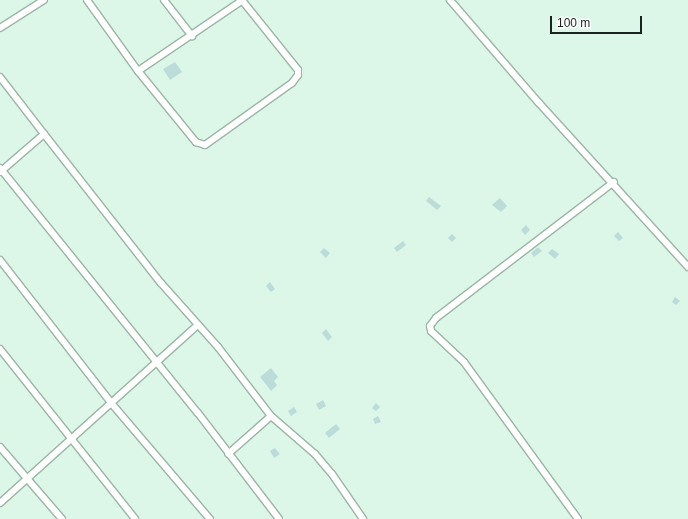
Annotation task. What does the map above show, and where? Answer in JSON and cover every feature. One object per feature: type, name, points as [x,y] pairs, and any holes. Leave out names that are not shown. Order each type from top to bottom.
[{"type":"street","points":[[0,28],[44,0]]},
{"type":"street","points":[[87,0],[138,71],[196,142],[205,144],[292,83],[298,75],[298,70],[243,0],[192,36],[138,71]]},
{"type":"street","points":[[164,0],[192,36]]},
{"type":"street","points":[[450,0],[539,103],[614,182],[688,267]]},
{"type":"street","points":[[0,77],[44,134],[271,416],[315,454],[344,490],[363,519]]},
{"type":"street","points":[[44,134],[1,170],[158,363],[279,519]]},
{"type":"street","points":[[578,519],[464,362],[432,331],[430,326],[436,318],[614,182]]},
{"type":"street","points":[[0,260],[112,404],[210,519]]},
{"type":"street","points":[[0,503],[74,439],[198,326]]},
{"type":"street","points":[[0,349],[74,439],[135,519]]},
{"type":"street","points":[[228,454],[271,416]]},
{"type":"street","points":[[0,447],[27,481],[62,519]]},
{"type":"building","points":[[175,62],[182,72],[170,80],[163,69]]},
{"type":"building","points":[[429,197],[441,206],[437,210],[426,201]]},
{"type":"building","points":[[500,198],[507,206],[501,212],[492,205]]},
{"type":"building","points":[[526,225],[530,230],[525,235],[521,230]]},
{"type":"building","points":[[618,232],[623,238],[619,241],[614,236]]},
{"type":"building","points":[[452,234],[456,238],[452,242],[448,238]]},
{"type":"building","points":[[403,241],[406,245],[397,252],[394,248]]},
{"type":"building","points":[[538,247],[542,251],[534,257],[531,253]]},
{"type":"building","points":[[324,248],[330,253],[326,258],[320,252]]},
{"type":"building","points":[[552,249],[559,254],[555,259],[548,253]]},
{"type":"building","points":[[270,282],[275,289],[271,292],[266,286]]},
{"type":"building","points":[[675,297],[680,301],[676,305],[672,302]]},
{"type":"building","points":[[326,329],[332,337],[328,341],[322,333]]},
{"type":"building","points":[[271,368],[278,377],[274,381],[277,385],[271,391],[260,377]]},
{"type":"building","points":[[323,400],[326,406],[319,410],[316,404]]},
{"type":"building","points":[[376,403],[380,407],[376,411],[372,408]]},
{"type":"building","points":[[294,407],[297,412],[291,416],[288,411]]},
{"type":"building","points":[[378,416],[381,422],[375,424],[373,419]]},
{"type":"building","points":[[336,424],[340,429],[329,438],[325,433]]},
{"type":"building","points":[[275,448],[280,454],[274,458],[270,451]]}]
